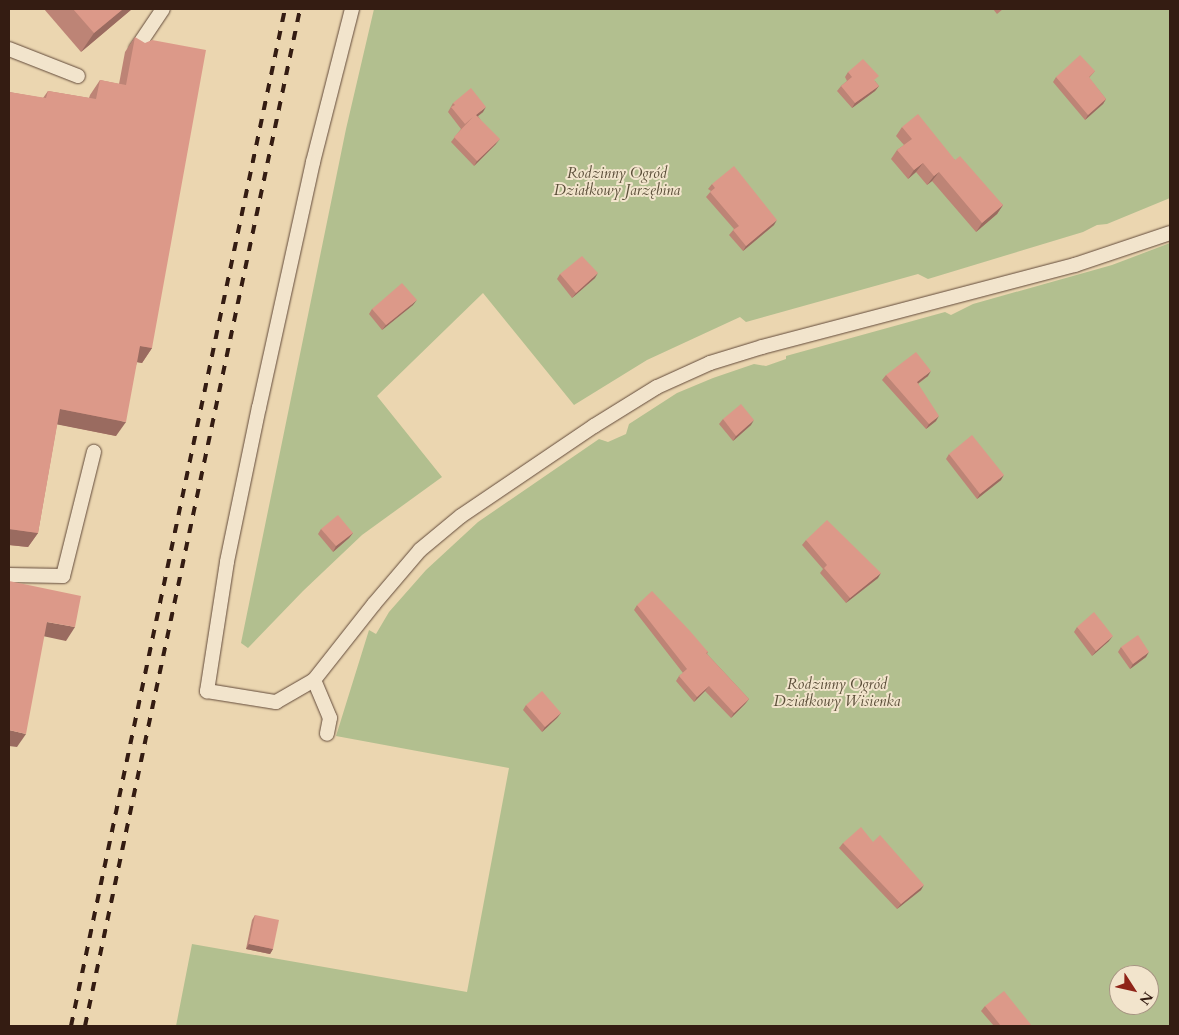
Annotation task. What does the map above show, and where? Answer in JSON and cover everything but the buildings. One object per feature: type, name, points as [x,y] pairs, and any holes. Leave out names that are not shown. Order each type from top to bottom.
[{"type":"lane","points":[[136,49],[162,9]]},
{"type":"lane","points":[[352,9],[313,162],[259,407],[227,562],[207,691],[276,702],[314,680],[374,604],[420,550],[461,516],[594,426],[657,387],[710,364],[762,347],[1075,265],[1170,233]]},
{"type":"lane","points":[[9,49],[78,76]]},
{"type":"lane","points":[[9,575],[63,576],[94,452]]},
{"type":"lane","points":[[314,680],[330,718],[327,734]]},
{"type":"green space","name":"Rodzinny Ogród Działkowy Jarzębina","points":[[374,9],[1170,9],[1170,198],[1107,224],[1097,225],[1083,232],[928,279],[918,274],[746,322],[740,317],[647,360],[574,405],[483,293],[377,396],[442,477],[362,535],[303,591],[248,648],[241,643],[346,129]]},
{"type":"green space","name":"Rodzinny Ogród Działkowy Wisienka","points":[[1170,243],[1170,1026],[176,1026],[192,944],[467,992],[509,768],[336,736],[369,630],[376,634],[389,612],[426,570],[478,522],[599,439],[608,442],[626,434],[629,424],[677,393],[754,364],[766,366],[786,359],[786,356],[945,312],[951,315],[973,304],[1112,265]]},
{"type":"railway","points":[[71,1026],[285,9]]},
{"type":"railway","points":[[85,1026],[300,9]]}]
